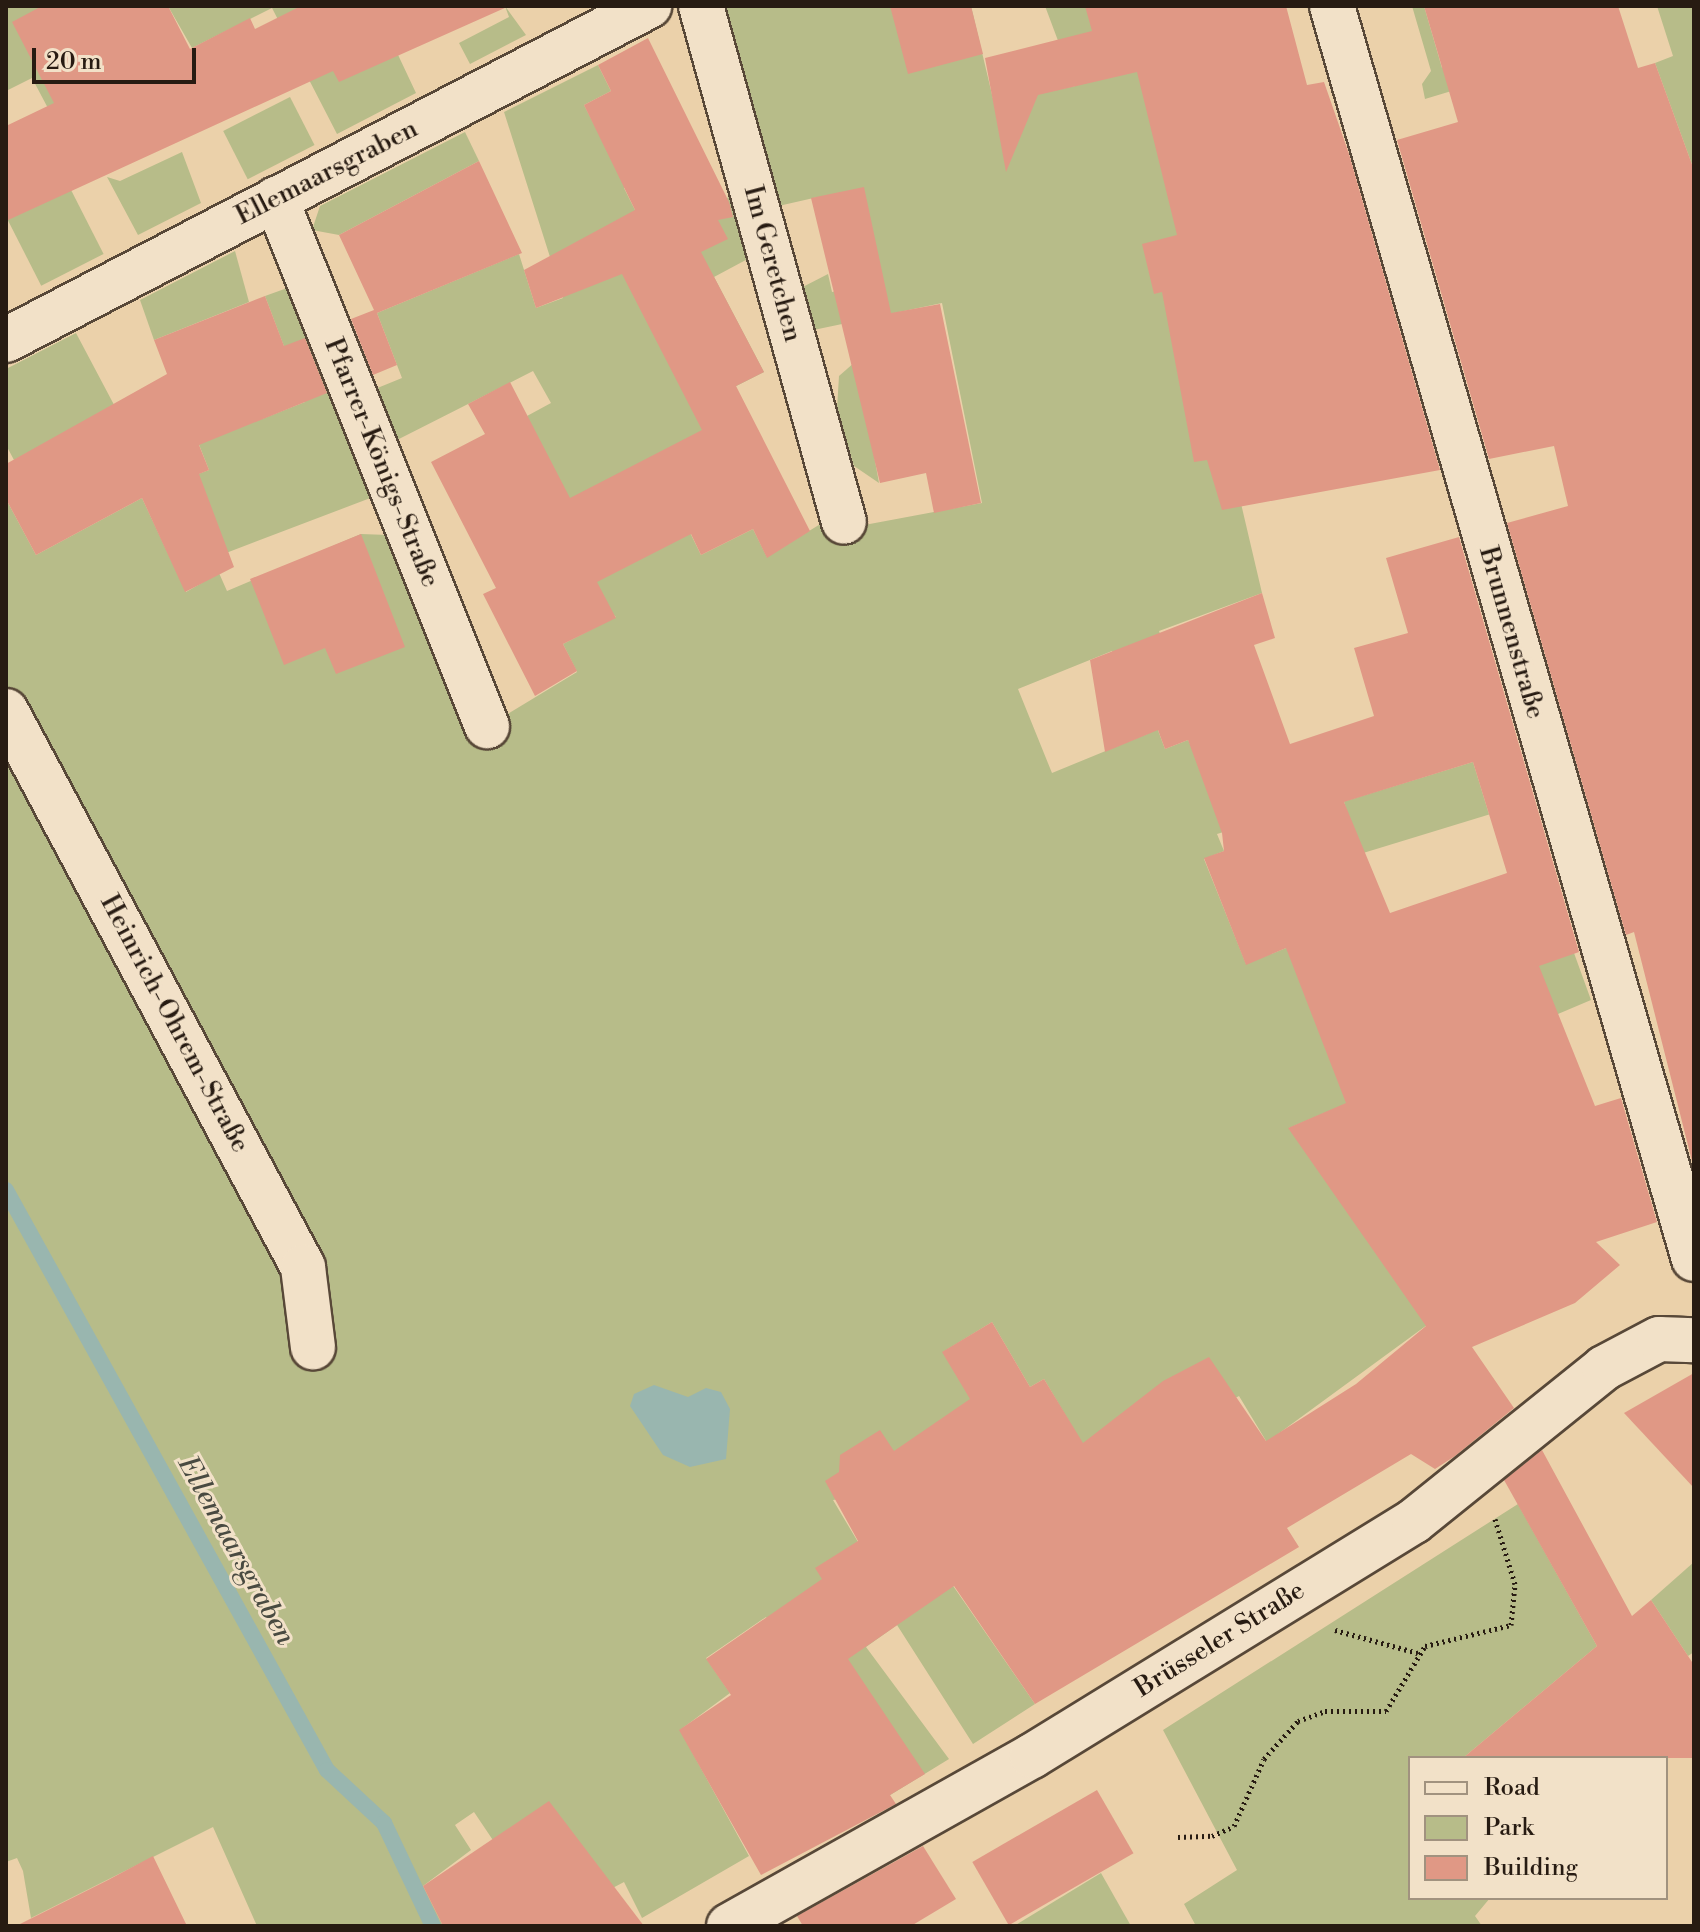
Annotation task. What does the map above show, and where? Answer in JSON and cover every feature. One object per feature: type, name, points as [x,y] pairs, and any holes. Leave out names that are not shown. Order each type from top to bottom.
[{"type":"street","name":"Ellemaarsgraben","points":[[6,340],[649,6]]},
{"type":"street","name":"Im Geretchen","points":[[701,6],[844,522]]},
{"type":"street","name":"Brunnenstraße","points":[[1332,6],[1694,1259]]},
{"type":"street","name":"Pfarrer-Königs-Straße","points":[[276,199],[487,726]]},
{"type":"street","name":"Heinrich-Ohrem-Straße","points":[[6,711],[303,1267],[313,1347]]},
{"type":"street","name":"Brüsseler Straße","points":[[729,1926],[1032,1756],[1414,1521],[1604,1368],[1659,1339],[1694,1340]]},
{"type":"path","points":[[1178,1837],[1212,1836],[1234,1826],[1264,1759],[1298,1721],[1325,1711],[1386,1711],[1418,1653],[1443,1637],[1491,1635],[1511,1625],[1517,1593],[1498,1524]]},
{"type":"path","points":[[1329,1627],[1418,1653]]},
{"type":"green space","points":[[6,6],[106,6],[86,180],[32,78],[6,91]]},
{"type":"green space","points":[[168,6],[375,6],[416,93],[337,134],[272,8],[192,48]]},
{"type":"green space","points":[[505,6],[526,35],[470,64],[459,43],[509,17]]},
{"type":"green space","points":[[725,6],[971,6],[994,103],[1075,86],[1045,6],[1085,6],[1167,36],[1166,184],[1262,593],[1159,631],[1168,656],[1135,669],[1165,749],[1188,740],[1233,829],[1217,834],[1224,851],[1204,859],[1246,964],[1286,948],[1574,953],[1591,1000],[1289,1128],[1427,1325],[1278,1434],[1308,1482],[1295,1489],[1239,1396],[1098,1470],[1044,1379],[1030,1387],[992,1322],[943,1352],[1016,1474],[833,1500],[858,1542],[940,1567],[1035,1704],[973,1744],[897,1625],[866,1647],[949,1759],[887,1797],[766,1617],[706,1658],[730,1693],[680,1730],[749,1856],[642,1918],[624,1882],[548,1922],[474,1812],[455,1825],[471,1850],[423,1886],[443,1926],[257,1926],[213,1827],[31,1918],[23,1871],[17,1858],[6,1862],[6,499],[36,555],[142,498],[186,592],[219,573],[227,591],[361,534],[388,535],[468,738],[577,672],[563,644],[616,617],[524,534],[527,416],[551,403],[533,371],[395,441],[375,389],[402,378],[377,313],[519,254],[536,308],[563,298],[504,112],[598,65],[611,91],[584,105],[614,163],[665,166],[624,188],[635,210],[696,178],[712,208],[739,190],[757,254],[714,277],[764,372],[695,407],[705,428],[666,484],[701,555],[753,529],[767,557],[822,523],[859,526],[982,503],[942,303],[804,332],[793,292],[828,274],[832,292],[884,281],[818,197],[774,207],[720,20]],"holes":[[[1112,651],[1147,734],[1052,773],[1018,689]]]},
{"type":"green space","points":[[1412,6],[1424,6],[1442,68],[1567,56],[1425,99],[1422,84],[1431,71]]},
{"type":"green space","points":[[1657,6],[1694,6],[1694,170],[1655,63],[1673,56]]},
{"type":"green space","points":[[290,97],[315,145],[248,179],[223,131]]},
{"type":"green space","points":[[465,132],[479,161],[339,235],[312,230],[320,206]]},
{"type":"green space","points":[[182,152],[201,203],[138,235],[107,177],[120,181]]},
{"type":"green space","points":[[70,188],[104,254],[41,286],[8,220]]},
{"type":"green space","points":[[235,251],[249,302],[154,340],[140,300]]},
{"type":"green space","points":[[290,287],[373,497],[213,558],[182,480],[209,470],[185,409],[262,419],[305,402],[265,296]]},
{"type":"green space","points":[[76,333],[121,418],[67,432],[14,460],[6,445],[6,369]]},
{"type":"green space","points":[[855,362],[879,483],[854,466],[837,409],[839,376]]},
{"type":"green space","points":[[1473,762],[1489,815],[1360,854],[1344,801]]},
{"type":"green space","points":[[1518,1504],[1597,1646],[1465,1756],[1408,1756],[1408,1900],[1488,1900],[1475,1916],[1482,1926],[1196,1926],[1184,1904],[1237,1870],[1163,1730]]},
{"type":"green space","points":[[1694,1562],[1694,1652],[1688,1656],[1651,1600]]},
{"type":"green space","points":[[1101,1873],[1131,1926],[1014,1926]]},
{"type":"water","points":[[654,1385],[688,1397],[706,1388],[721,1392],[730,1409],[726,1459],[690,1467],[663,1455],[630,1406],[634,1394]]},
{"type":"building","points":[[42,6],[168,6],[190,49],[250,18],[255,29],[301,6],[507,7],[339,82],[333,71],[6,221],[6,126],[54,103],[12,22]]},
{"type":"building","points":[[890,6],[971,6],[983,54],[908,74]]},
{"type":"building","points":[[1085,6],[1286,6],[1307,85],[1324,82],[1349,154],[1440,470],[1222,510],[1207,460],[1194,462],[1162,292],[1154,294],[1142,244],[1177,235],[1137,72],[1038,95],[1006,172],[985,58],[1092,31]]},
{"type":"building","points":[[1424,6],[1618,6],[1638,68],[1655,63],[1694,170],[1694,1169],[1634,932],[1626,935],[1507,523],[1568,506],[1554,446],[1489,459],[1397,140],[1458,122]]},
{"type":"building","points":[[648,38],[729,202],[733,217],[718,220],[728,239],[701,252],[764,372],[736,386],[810,531],[767,558],[753,529],[701,555],[691,534],[597,582],[616,618],[563,644],[577,671],[535,696],[483,594],[496,588],[431,462],[485,434],[468,404],[510,382],[570,498],[702,430],[622,274],[536,308],[524,270],[635,210],[584,105],[611,91],[598,65]]},
{"type":"building","points":[[479,161],[522,253],[377,313],[397,365],[373,375],[351,319],[374,310],[339,235]]},
{"type":"building","points":[[864,187],[891,313],[940,304],[981,503],[934,513],[926,473],[880,483],[811,198]]},
{"type":"building","points":[[265,296],[284,346],[305,338],[327,393],[199,445],[209,470],[199,474],[234,567],[185,592],[142,498],[36,555],[6,499],[6,464],[167,374],[154,340]]},
{"type":"building","points":[[361,534],[405,647],[336,674],[325,648],[284,665],[250,579]]},
{"type":"building","points":[[1459,537],[1579,952],[1539,966],[1595,1106],[1621,1098],[1657,1222],[1596,1242],[1620,1265],[1575,1303],[1472,1347],[1514,1408],[1455,1456],[1435,1469],[1411,1454],[1287,1528],[1299,1547],[1035,1704],[954,1586],[848,1659],[925,1774],[890,1795],[896,1804],[761,1875],[679,1730],[731,1695],[706,1659],[822,1579],[815,1568],[858,1541],[825,1481],[839,1472],[840,1455],[880,1430],[894,1451],[970,1399],[942,1352],[992,1322],[1030,1387],[1044,1379],[1083,1443],[1163,1381],[1209,1357],[1266,1441],[1356,1384],[1426,1326],[1288,1128],[1346,1103],[1286,948],[1246,965],[1204,858],[1224,851],[1222,833],[1188,740],[1165,749],[1158,730],[1105,752],[1090,660],[1262,593],[1275,638],[1254,645],[1290,744],[1374,716],[1354,648],[1408,633],[1386,558]],"holes":[[[1473,762],[1507,873],[1390,913],[1344,802]]]},
{"type":"building","points":[[1694,1373],[1694,1488],[1624,1413]]},
{"type":"building","points":[[1542,1450],[1632,1616],[1651,1600],[1694,1665],[1694,1758],[1465,1756],[1597,1646],[1504,1480]]},
{"type":"building","points":[[1097,1790],[1134,1853],[1009,1925],[972,1862]]},
{"type":"building","points":[[549,1801],[644,1926],[443,1926],[423,1886]]},
{"type":"building","points":[[923,1846],[956,1899],[911,1926],[803,1926],[797,1916]]},
{"type":"building","points":[[153,1856],[187,1926],[16,1926],[108,1880]]},
{"type":"waterway","name":"Ellemaarsgraben","points":[[6,1190],[327,1770],[384,1823],[433,1926]]}]
